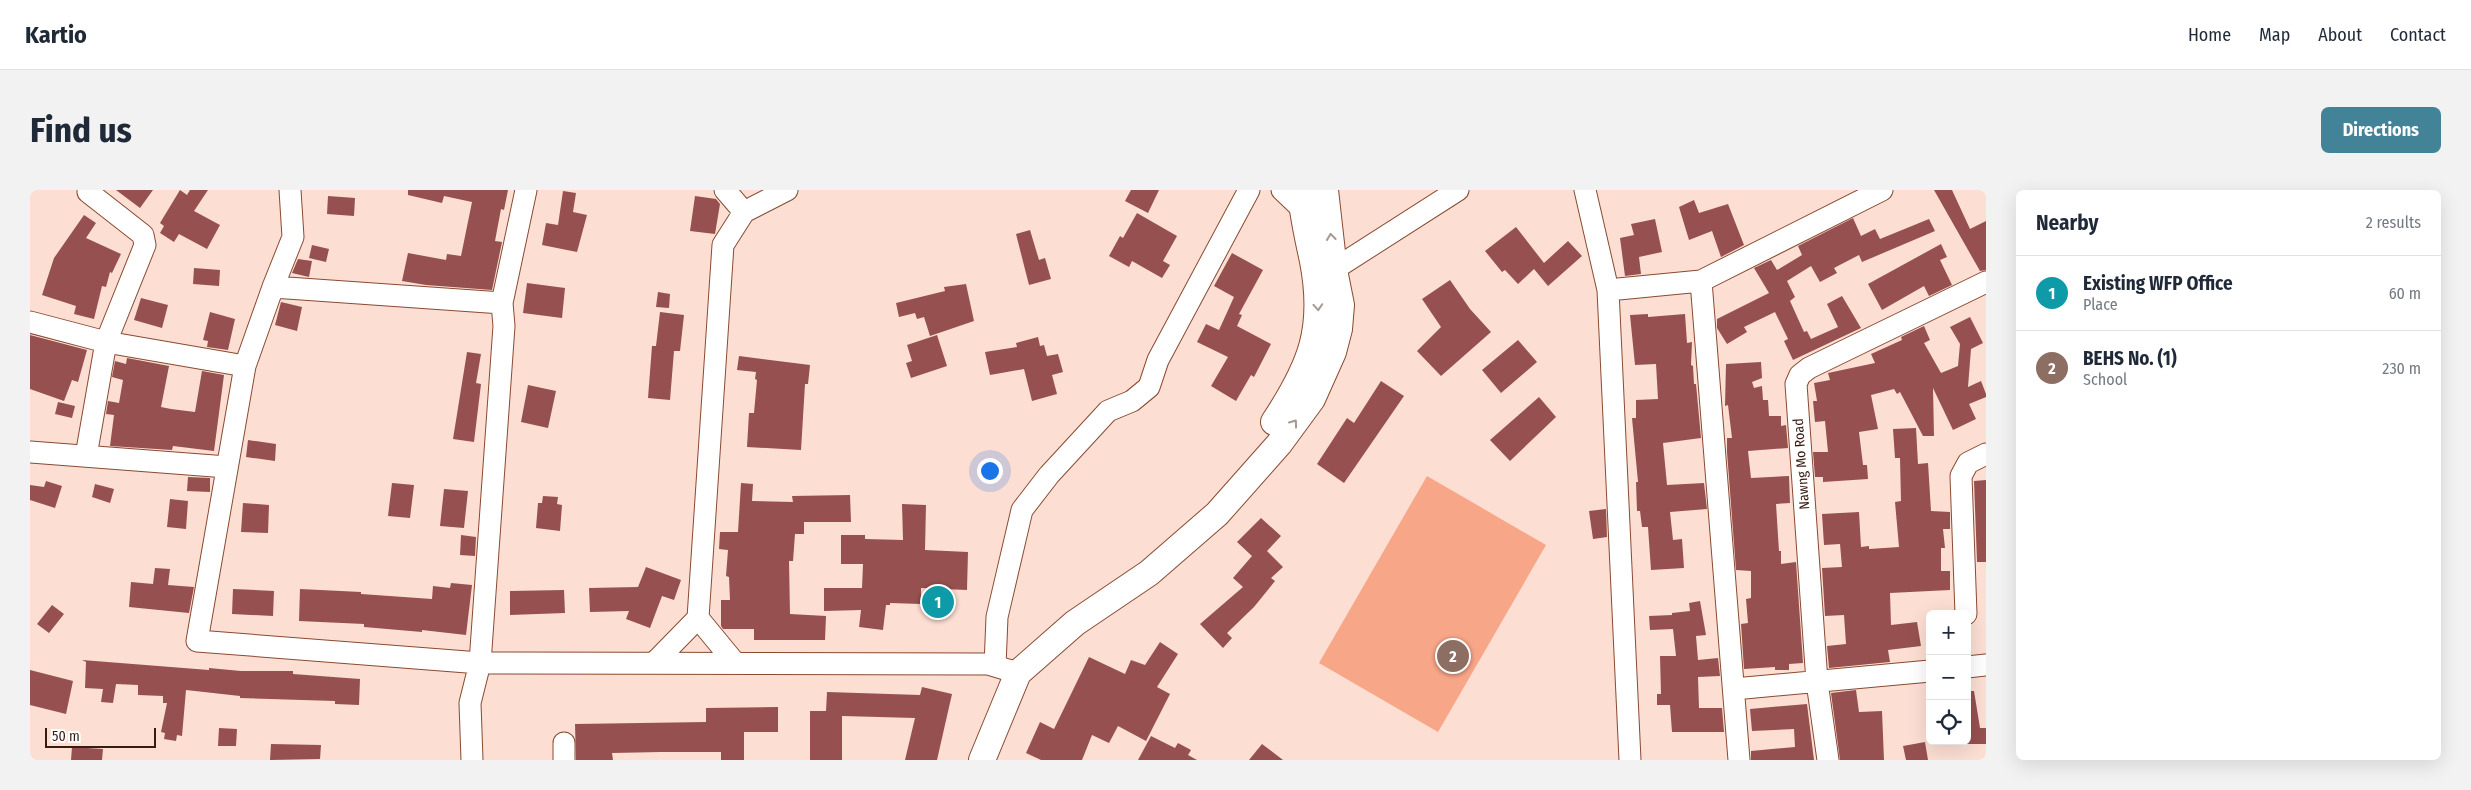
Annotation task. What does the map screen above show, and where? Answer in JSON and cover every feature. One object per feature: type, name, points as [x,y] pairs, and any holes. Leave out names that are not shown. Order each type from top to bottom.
[{"type":"main road","points":[[982,760],[1007,663],[1060,616],[1141,558],[1209,501],[1265,435],[1296,389],[1314,345],[1325,276],[1325,190]]},
{"type":"main road","points":[[1301,200],[1325,276]]},
{"type":"main road","points":[[967,760],[1006,669]]},
{"type":"street","points":[[290,190],[293,237],[272,286],[245,366],[197,641],[480,663],[655,662],[1006,669],[997,617],[1022,510],[1049,475],[1108,411],[1132,401],[1149,387],[1158,360],[1249,190]]},
{"type":"street","points":[[472,760],[470,703],[480,663],[504,326],[502,303],[526,190]]},
{"type":"street","points":[[725,190],[744,212]]},
{"type":"street","points":[[655,662],[698,618],[723,246],[744,212],[787,190]]},
{"type":"street","points":[[1282,190],[1301,200]]},
{"type":"street","points":[[1325,276],[1458,190]]},
{"type":"street","points":[[1585,190],[1608,290],[1630,760]]},
{"type":"street","points":[[1608,290],[1701,281],[1882,190]]},
{"type":"street","points":[[86,456],[106,342],[145,245],[143,234],[88,192]]},
{"type":"street","points":[[1701,281],[1739,760]]},
{"type":"street","name":"Nawng Mo Road","points":[[1828,760],[1817,682],[1796,384],[1800,375],[1810,368],[1986,282]]},
{"type":"street","points":[[272,286],[502,303]]},
{"type":"street","points":[[30,322],[106,342],[245,366]]},
{"type":"street","points":[[30,452],[227,467]]},
{"type":"street","points":[[1966,610],[1961,476],[1968,462],[1986,454]]},
{"type":"street","points":[[698,618],[735,663]]},
{"type":"street","points":[[1971,667],[1986,665]]},
{"type":"street","points":[[1734,689],[1926,671]]},
{"type":"shaded area","points":[[1427,476],[1546,545],[1438,732],[1319,663]]},
{"type":"building","points":[[116,190],[153,190],[140,208]]},
{"type":"building","points":[[180,190],[187,195],[190,190],[208,190],[194,211],[220,225],[207,249],[179,234],[174,242],[160,233],[164,226],[160,223]]},
{"type":"building","points":[[408,190],[508,190],[504,210],[501,209],[495,241],[502,242],[492,290],[426,285],[402,281],[408,253],[446,260],[447,254],[461,256],[472,202],[444,196],[442,203],[408,195]]},
{"type":"building","points":[[1131,190],[1159,190],[1148,213],[1125,201]]},
{"type":"building","points":[[1934,190],[1952,190],[1970,229],[1986,221],[1986,270],[1980,271]]},
{"type":"building","points":[[563,191],[576,193],[573,212],[587,215],[577,252],[542,245],[546,223],[558,225]]},
{"type":"building","points":[[328,196],[355,198],[354,216],[327,214]]},
{"type":"building","points":[[695,196],[716,199],[720,204],[715,234],[690,231]]},
{"type":"building","points":[[1694,200],[1699,213],[1728,204],[1744,245],[1721,257],[1712,231],[1689,240],[1679,207]]},
{"type":"building","points":[[1137,213],[1177,236],[1163,261],[1170,265],[1162,278],[1132,261],[1129,267],[1109,256],[1120,236],[1123,238]]},
{"type":"building","points":[[84,215],[96,223],[86,238],[121,254],[112,273],[110,272],[106,287],[102,286],[94,319],[74,314],[76,306],[42,295],[54,258]]},
{"type":"building","points":[[1853,218],[1861,236],[1875,229],[1880,239],[1929,219],[1935,231],[1862,262],[1859,255],[1834,268],[1837,273],[1820,282],[1811,266],[1787,281],[1795,297],[1790,301],[1804,332],[1807,331],[1811,339],[1838,327],[1827,304],[1842,296],[1861,328],[1793,360],[1784,341],[1788,339],[1775,312],[1744,327],[1747,332],[1727,344],[1717,328],[1717,319],[1769,293],[1754,268],[1771,260],[1777,270],[1802,255],[1798,246]]},
{"type":"building","points":[[1655,219],[1662,252],[1639,257],[1641,274],[1625,276],[1620,238],[1634,235],[1631,224]]},
{"type":"building","points":[[1516,227],[1544,263],[1568,241],[1582,256],[1548,286],[1534,269],[1518,284],[1505,270],[1502,272],[1485,251]]},
{"type":"building","points":[[1030,230],[1039,260],[1045,258],[1051,279],[1029,285],[1016,234]]},
{"type":"building","points":[[1941,244],[1947,257],[1940,260],[1952,285],[1929,296],[1924,286],[1882,310],[1868,284]]},
{"type":"building","points":[[312,245],[329,249],[326,262],[309,258]]},
{"type":"building","points":[[1232,253],[1263,270],[1239,314],[1242,315],[1237,326],[1271,344],[1254,377],[1251,375],[1236,401],[1211,386],[1228,357],[1197,342],[1206,324],[1219,330],[1234,297],[1214,286]]},
{"type":"building","points":[[298,259],[312,261],[309,277],[292,273]]},
{"type":"building","points":[[194,268],[220,270],[219,286],[193,284]]},
{"type":"building","points":[[1450,280],[1470,309],[1491,332],[1441,376],[1417,351],[1441,327],[1422,299]]},
{"type":"building","points":[[527,283],[565,288],[562,318],[523,313]]},
{"type":"building","points":[[966,284],[974,321],[930,336],[924,317],[917,319],[915,313],[899,317],[896,303],[945,291],[944,287]]},
{"type":"building","points":[[658,292],[670,294],[669,308],[656,307]]},
{"type":"building","points":[[141,298],[168,305],[162,328],[134,320]]},
{"type":"building","points":[[281,302],[302,307],[297,331],[275,325]]},
{"type":"building","points":[[210,312],[235,319],[228,350],[207,347],[208,341],[203,340]]},
{"type":"building","points":[[660,312],[684,315],[680,351],[674,351],[670,400],[648,398],[652,346],[656,346]]},
{"type":"building","points":[[1648,314],[1648,317],[1685,314],[1687,343],[1692,342],[1691,365],[1693,366],[1694,384],[1696,384],[1701,438],[1663,443],[1667,485],[1704,483],[1707,509],[1670,512],[1673,540],[1682,539],[1684,568],[1651,570],[1648,527],[1642,527],[1640,511],[1637,511],[1636,482],[1638,482],[1632,418],[1636,418],[1636,400],[1658,399],[1656,364],[1635,365],[1630,315]]},
{"type":"building","points":[[1970,317],[1983,343],[1971,349],[1968,387],[1981,381],[1986,394],[1986,397],[1969,404],[1976,419],[1953,430],[1933,388],[1934,436],[1923,436],[1900,392],[1897,394],[1894,389],[1871,395],[1878,429],[1859,432],[1863,465],[1867,465],[1868,479],[1823,482],[1823,477],[1815,477],[1813,452],[1828,452],[1825,421],[1815,422],[1813,401],[1817,401],[1814,383],[1830,380],[1828,373],[1875,363],[1871,354],[1902,340],[1901,337],[1924,326],[1930,340],[1924,343],[1941,373],[1958,366],[1960,344],[1950,327]]},
{"type":"building","points":[[30,335],[87,350],[78,382],[72,380],[64,401],[30,389]]},
{"type":"building","points":[[937,335],[947,366],[911,378],[906,363],[912,361],[907,345]]},
{"type":"building","points":[[1038,337],[1040,346],[1044,345],[1047,356],[1058,354],[1063,372],[1052,375],[1057,394],[1032,401],[1024,369],[990,375],[985,352],[1017,347],[1016,343]]},
{"type":"building","points":[[1518,340],[1537,362],[1501,393],[1482,370]]},
{"type":"building","points":[[467,352],[481,354],[476,383],[481,384],[474,442],[453,439]]},
{"type":"building","points":[[739,356],[810,365],[808,384],[805,384],[801,450],[747,447],[749,413],[754,413],[757,380],[755,379],[756,372],[737,370]]},
{"type":"building","points":[[127,358],[169,366],[161,407],[171,409],[195,412],[202,371],[224,375],[214,451],[173,446],[172,450],[110,446],[114,415],[106,414],[108,401],[119,403],[123,380],[112,377],[115,361],[126,364]]},
{"type":"building","points":[[1761,362],[1762,378],[1752,382],[1754,388],[1762,386],[1763,400],[1768,400],[1769,416],[1781,416],[1781,426],[1786,425],[1788,448],[1748,451],[1751,478],[1789,476],[1790,503],[1776,504],[1779,551],[1781,551],[1781,564],[1796,562],[1803,663],[1789,664],[1789,670],[1775,670],[1775,667],[1744,669],[1741,624],[1748,623],[1746,599],[1751,598],[1751,571],[1736,570],[1727,452],[1727,438],[1732,438],[1728,405],[1725,406],[1726,364]]},
{"type":"building","points":[[1381,381],[1404,396],[1344,483],[1317,464],[1347,418],[1354,423]]},
{"type":"building","points":[[528,385],[556,391],[548,428],[521,422]]},
{"type":"building","points":[[1539,397],[1556,417],[1510,461],[1490,440]]},
{"type":"building","points":[[58,402],[75,406],[72,418],[55,414]]},
{"type":"building","points":[[1916,428],[1918,464],[1928,463],[1931,511],[1950,512],[1950,529],[1943,529],[1945,548],[1941,548],[1941,571],[1950,571],[1950,590],[1890,593],[1891,625],[1917,622],[1921,646],[1888,650],[1890,662],[1829,668],[1827,646],[1846,644],[1844,615],[1825,616],[1822,568],[1842,567],[1840,544],[1824,545],[1822,514],[1859,512],[1861,547],[1869,546],[1869,549],[1899,547],[1895,502],[1901,501],[1900,458],[1895,458],[1893,429]]},
{"type":"building","points":[[248,440],[276,444],[275,461],[246,457]]},
{"type":"building","points":[[188,477],[210,478],[210,492],[187,491]]},
{"type":"building","points":[[1986,480],[1986,562],[1977,562],[1974,481]]},
{"type":"building","points":[[46,481],[62,486],[55,508],[30,500],[30,485],[44,487]]},
{"type":"building","points":[[392,483],[414,485],[410,518],[388,516]]},
{"type":"building","points":[[741,483],[753,484],[752,501],[793,502],[792,496],[850,495],[851,522],[804,522],[804,534],[795,534],[793,561],[789,561],[790,614],[826,616],[825,640],[754,640],[754,629],[723,629],[721,626],[721,600],[730,600],[729,577],[726,576],[728,550],[719,549],[720,532],[738,532]]},
{"type":"building","points":[[95,484],[114,489],[110,503],[92,497]]},
{"type":"building","points":[[444,489],[468,491],[464,528],[440,526]]},
{"type":"building","points":[[543,496],[558,497],[557,504],[562,505],[560,531],[536,528],[538,503],[542,503]]},
{"type":"building","points":[[170,499],[188,501],[186,529],[167,527]]},
{"type":"building","points":[[243,503],[269,505],[268,533],[241,532]]},
{"type":"building","points":[[902,504],[926,505],[925,550],[968,552],[967,590],[921,588],[921,604],[890,603],[890,605],[886,605],[883,630],[859,627],[861,610],[824,611],[824,588],[862,588],[863,564],[841,564],[841,535],[865,535],[865,539],[903,540]]},
{"type":"building","points":[[1606,509],[1607,537],[1593,539],[1589,511]]},
{"type":"building","points":[[1261,518],[1281,536],[1267,551],[1283,567],[1271,578],[1275,581],[1254,607],[1227,633],[1232,638],[1223,648],[1200,624],[1243,587],[1233,578],[1252,556],[1237,542]]},
{"type":"building","points":[[461,535],[476,537],[475,556],[460,555]]},
{"type":"building","points":[[646,567],[681,580],[674,600],[662,596],[650,628],[626,619],[629,611],[590,612],[589,588],[638,587]]},
{"type":"building","points":[[155,568],[170,569],[168,585],[194,587],[189,613],[129,607],[131,582],[153,584]]},
{"type":"building","points":[[451,583],[472,585],[466,635],[422,630],[422,632],[364,627],[364,624],[299,621],[300,589],[361,592],[361,594],[432,599],[433,586],[450,588]]},
{"type":"building","points":[[233,589],[274,591],[273,616],[232,614]]},
{"type":"building","points":[[564,590],[565,613],[510,615],[510,591]]},
{"type":"building","points":[[1700,601],[1706,635],[1696,636],[1698,660],[1718,658],[1720,676],[1698,677],[1699,708],[1722,708],[1724,732],[1672,732],[1670,705],[1657,705],[1657,694],[1661,694],[1660,656],[1676,656],[1673,629],[1650,630],[1649,616],[1672,615],[1672,613],[1690,611],[1689,603]]},
{"type":"building","points":[[52,605],[64,614],[49,633],[37,624]]},
{"type":"building","points":[[1160,642],[1178,654],[1157,687],[1170,694],[1146,741],[1118,726],[1109,743],[1092,735],[1082,760],[1041,760],[1026,753],[1040,722],[1054,729],[1089,657],[1125,674],[1131,660],[1145,665]]},
{"type":"building","points":[[82,660],[209,670],[209,668],[241,671],[293,671],[293,674],[360,679],[359,705],[335,704],[335,701],[240,698],[240,696],[186,690],[182,736],[177,735],[176,741],[164,739],[165,733],[161,732],[167,703],[163,703],[163,696],[138,695],[138,685],[116,684],[113,703],[101,702],[103,689],[85,688],[86,662]]},
{"type":"building","points":[[30,670],[73,681],[66,714],[30,705]]},
{"type":"building","points":[[922,687],[952,694],[937,760],[905,760],[915,718],[842,716],[842,760],[810,760],[810,711],[826,711],[827,692],[920,695]]},
{"type":"building","points":[[1856,690],[1859,712],[1882,711],[1884,760],[1840,760],[1831,693]]},
{"type":"building","points":[[1971,691],[1974,691],[1980,728],[1986,728],[1986,744],[1971,744]]},
{"type":"building","points":[[1807,704],[1814,760],[1751,760],[1751,751],[1795,747],[1794,729],[1752,731],[1750,709]]},
{"type":"building","points":[[778,707],[778,732],[744,732],[744,760],[721,760],[721,752],[661,752],[612,753],[613,760],[576,760],[575,724],[706,722],[706,708]]},
{"type":"building","points":[[219,728],[237,729],[236,746],[218,746]]},
{"type":"building","points":[[1151,736],[1175,748],[1178,743],[1191,750],[1188,755],[1197,760],[1138,760]]},
{"type":"building","points":[[1925,742],[1928,760],[1906,760],[1903,746]]},
{"type":"building","points":[[271,744],[321,745],[320,759],[270,760]]},
{"type":"building","points":[[1262,744],[1283,760],[1249,760]]},
{"type":"building","points":[[72,747],[103,749],[102,760],[71,760]]},
{"type":"place","name":"Existing WFP Office","points":[[938,602]]},
{"type":"place","name":"BEHS No. (1)","points":[[1453,656]]}]
